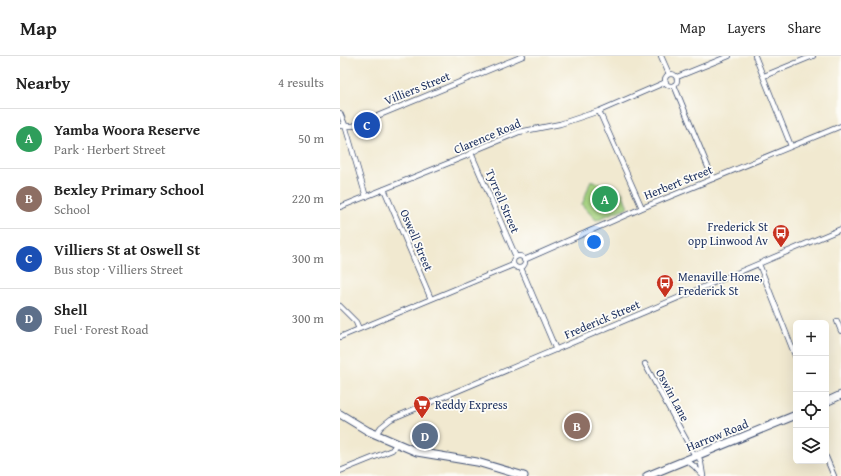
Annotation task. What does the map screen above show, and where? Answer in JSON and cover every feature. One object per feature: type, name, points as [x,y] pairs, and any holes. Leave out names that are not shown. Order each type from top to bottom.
[{"type":"main road","points":[[829,401],[841,395]]},
{"type":"main road","points":[[340,414],[397,444],[422,453],[477,462],[508,474],[522,476]]},
{"type":"main road","name":"Harrow Road","points":[[647,476],[793,415]]},
{"type":"street","name":"Villiers Street","points":[[342,126],[353,126],[523,56]]},
{"type":"street","points":[[661,56],[669,74]]},
{"type":"street","points":[[677,77],[729,56]]},
{"type":"street","points":[[755,56],[791,146]]},
{"type":"street","points":[[764,76],[813,56]]},
{"type":"street","points":[[669,74],[674,74],[677,77]]},
{"type":"street","points":[[669,74],[666,78],[666,82],[669,86],[674,85]]},
{"type":"street","points":[[674,85],[677,82],[677,77]]},
{"type":"street","name":"Clarence Road","points":[[340,207],[519,132],[560,124],[599,112],[666,82]]},
{"type":"street","points":[[674,85],[714,179]]},
{"type":"street","points":[[599,112],[642,208]]},
{"type":"street","points":[[340,113],[342,126],[366,196]]},
{"type":"street","name":"Herbert Street","points":[[524,260],[642,208],[841,126]]},
{"type":"street","name":"Tyrrell Street","points":[[471,153],[516,257]]},
{"type":"street","name":"Oswell Street","points":[[384,189],[431,299]]},
{"type":"street","name":"Frederick Street","points":[[376,434],[381,427],[391,420],[841,229]]},
{"type":"street","points":[[513,265],[513,260],[516,257],[521,257],[524,260],[524,264],[521,268]]},
{"type":"street","points":[[758,264],[795,356]]},
{"type":"street","points":[[340,337],[513,265]]},
{"type":"street","points":[[513,265],[517,268],[521,268]]},
{"type":"street","points":[[521,268],[556,350]]},
{"type":"street","points":[[340,306],[356,322],[359,329]]},
{"type":"street","points":[[837,321],[841,331]]},
{"type":"street","name":"Oswin Lane","points":[[645,364],[701,463],[703,476]]},
{"type":"street","points":[[340,472],[392,450],[397,444]]},
{"type":"street","points":[[686,460],[703,476]]},
{"type":"street","points":[[829,464],[834,476]]},
{"type":"green space","points":[[591,180],[622,192],[628,207],[596,220],[582,205]]},
{"type":"place","name":"Villiers St at Oswell St","points":[[367,125]]},
{"type":"place","name":"Yamba Woora Reserve","points":[[605,199]]},
{"type":"place","name":"Frederick St opp Linwood Av","points":[[781,248]]},
{"type":"place","name":"Menaville Home, Frederick St","points":[[665,298]]},
{"type":"place","name":"Reddy Express","points":[[422,419]]},
{"type":"place","name":"Bexley Primary School","points":[[577,426]]},
{"type":"place","name":"Shell","points":[[425,436]]}]
